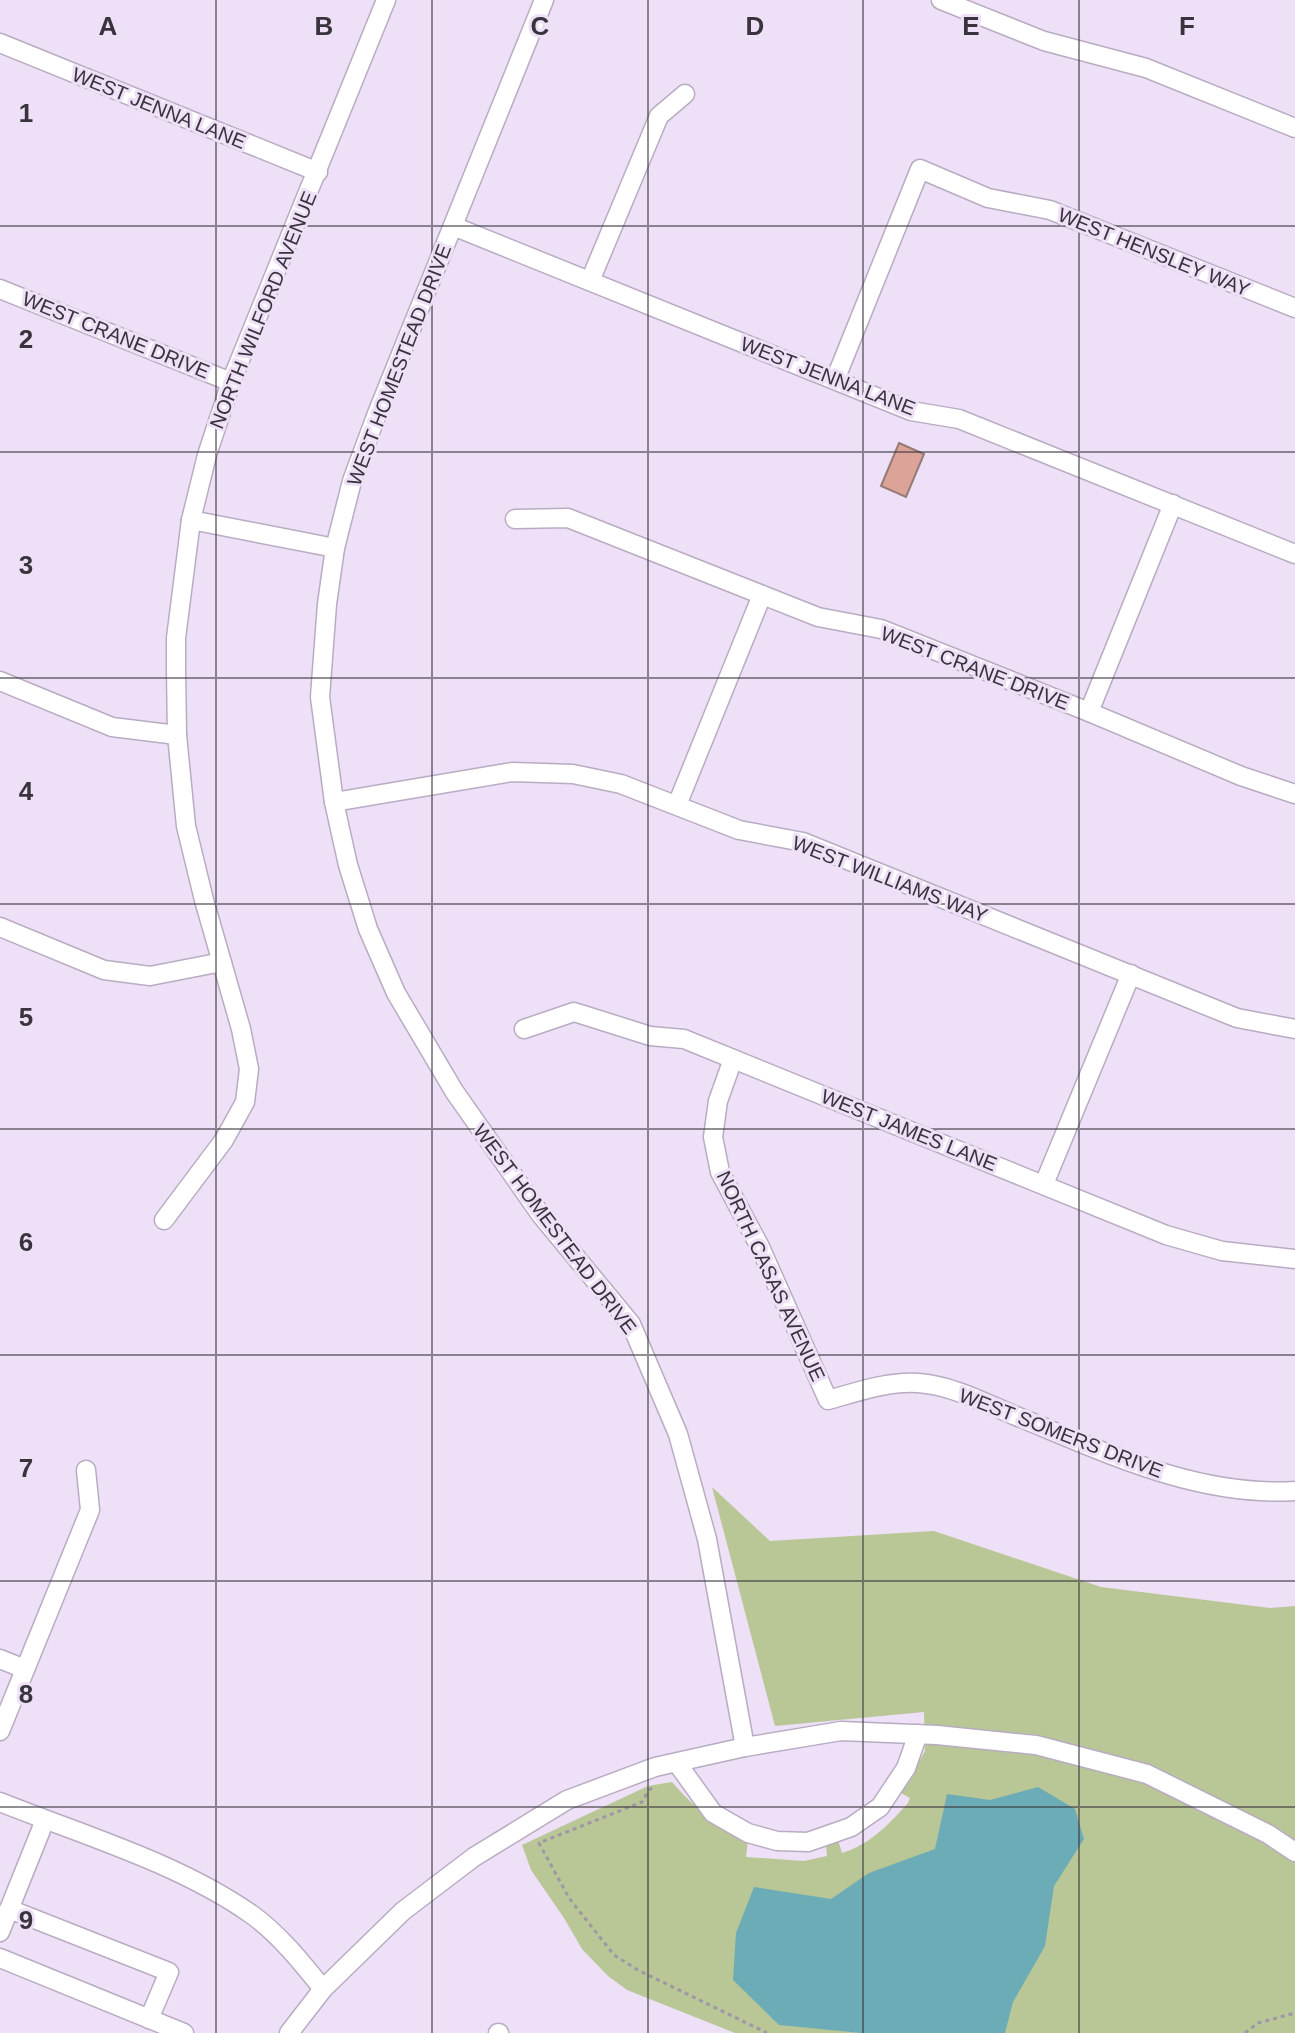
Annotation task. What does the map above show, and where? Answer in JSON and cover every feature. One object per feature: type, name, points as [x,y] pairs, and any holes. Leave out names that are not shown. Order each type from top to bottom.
[{"type":"street","name":"NORTH WILFORD AVENUE","points":[[164,1220],[224,1140],[245,1102],[249,1069],[186,826],[177,735],[176,638],[191,520],[207,455],[231,382],[386,0]]},
{"type":"street","name":"WEST HOMESTEAD DRIVE","points":[[544,0],[352,481],[335,548],[320,697],[334,802],[348,865],[368,929],[396,993],[454,1091],[541,1215],[631,1324],[678,1434],[707,1539],[745,1747]]},
{"type":"street","points":[[941,0],[1044,41],[1146,68],[1295,128]]},
{"type":"street","name":"WEST JENNA LANE","points":[[0,43],[318,172]]},
{"type":"street","points":[[590,281],[659,116],[685,94]]},
{"type":"street","name":"WEST HENSLEY WAY","points":[[835,380],[920,169],[988,198],[1050,210],[1295,308]]},
{"type":"street","name":"WEST JENNA LANE","points":[[453,226],[911,411],[959,419],[1295,554]]},
{"type":"street","name":"WEST CRANE DRIVE","points":[[0,289],[231,382]]},
{"type":"street","points":[[1089,712],[1173,504]]},
{"type":"street","name":"WEST CRANE DRIVE","points":[[515,519],[568,518],[818,617],[881,629],[1241,776],[1295,794]]},
{"type":"street","points":[[191,520],[335,548]]},
{"type":"street","points":[[677,805],[762,595]]},
{"type":"street","points":[[0,681],[112,727],[177,735]]},
{"type":"street","name":"WEST WILLIAMS WAY","points":[[334,802],[512,772],[573,774],[621,784],[739,830],[803,842],[1237,1018],[1295,1029]]},
{"type":"street","points":[[0,927],[104,970],[150,976],[222,962]]},
{"type":"street","points":[[1044,1184],[1131,974]]},
{"type":"street","name":"WEST JAMES LANE","points":[[524,1029],[574,1012],[650,1036],[684,1039],[1166,1235],[1222,1251],[1295,1259]]},
{"type":"street","name":"NORTH CASAS AVENUE","points":[[733,1059],[718,1101],[713,1137],[720,1172],[760,1247],[828,1400]]},
{"type":"street","name":"WEST SOMERS DRIVE","points":[[828,1400],[873,1387],[918,1383],[963,1394],[1149,1470],[1221,1487],[1295,1491]]},
{"type":"street","points":[[0,1731],[90,1510],[86,1470]]},
{"type":"street","points":[[0,1659],[25,1669]]},
{"type":"street","points":[[289,2033],[323,1989],[403,1911],[474,1857],[567,1800],[655,1767],[745,1747],[841,1731],[918,1734],[1036,1745],[1147,1774],[1268,1834],[1295,1852]]},
{"type":"street","points":[[677,1763],[713,1813],[748,1833],[777,1841],[808,1842],[851,1827],[880,1807],[906,1768],[918,1734]]},
{"type":"street","points":[[0,1802],[186,1876],[253,1915],[297,1957],[323,1989]]},
{"type":"street","points":[[0,1932],[45,1820]]},
{"type":"street","points":[[9,1909],[169,1972],[149,2019]]},
{"type":"street","points":[[0,1958],[184,2033]]},
{"type":"path","points":[[663,1783],[649,1790],[642,1802],[539,1843],[569,1898],[614,1955],[638,1970],[767,2033]]},
{"type":"path","points":[[1245,2033],[1258,2023],[1295,2013]]},
{"type":"shaded area","points":[[712,1487],[770,1541],[934,1531],[1101,1587],[1270,1608],[1295,1606],[1295,2033],[735,2033],[627,1990],[608,1976],[582,1949],[531,1870],[522,1845],[648,1786],[672,1782],[707,1816],[748,1840],[746,1857],[804,1861],[827,1856],[826,1843],[838,1840],[842,1853],[871,1839],[908,1803],[910,1798],[901,1793],[925,1751],[924,1712],[775,1726]]},
{"type":"shaded area","points":[[1038,1787],[1075,1809],[1084,1839],[1054,1886],[1045,1946],[1013,2002],[1005,2033],[861,2033],[779,2025],[733,1980],[736,1933],[754,1887],[831,1899],[869,1873],[935,1849],[947,1794],[990,1800]]},
{"type":"building","points":[[899,443],[924,454],[906,497],[881,486]]}]
